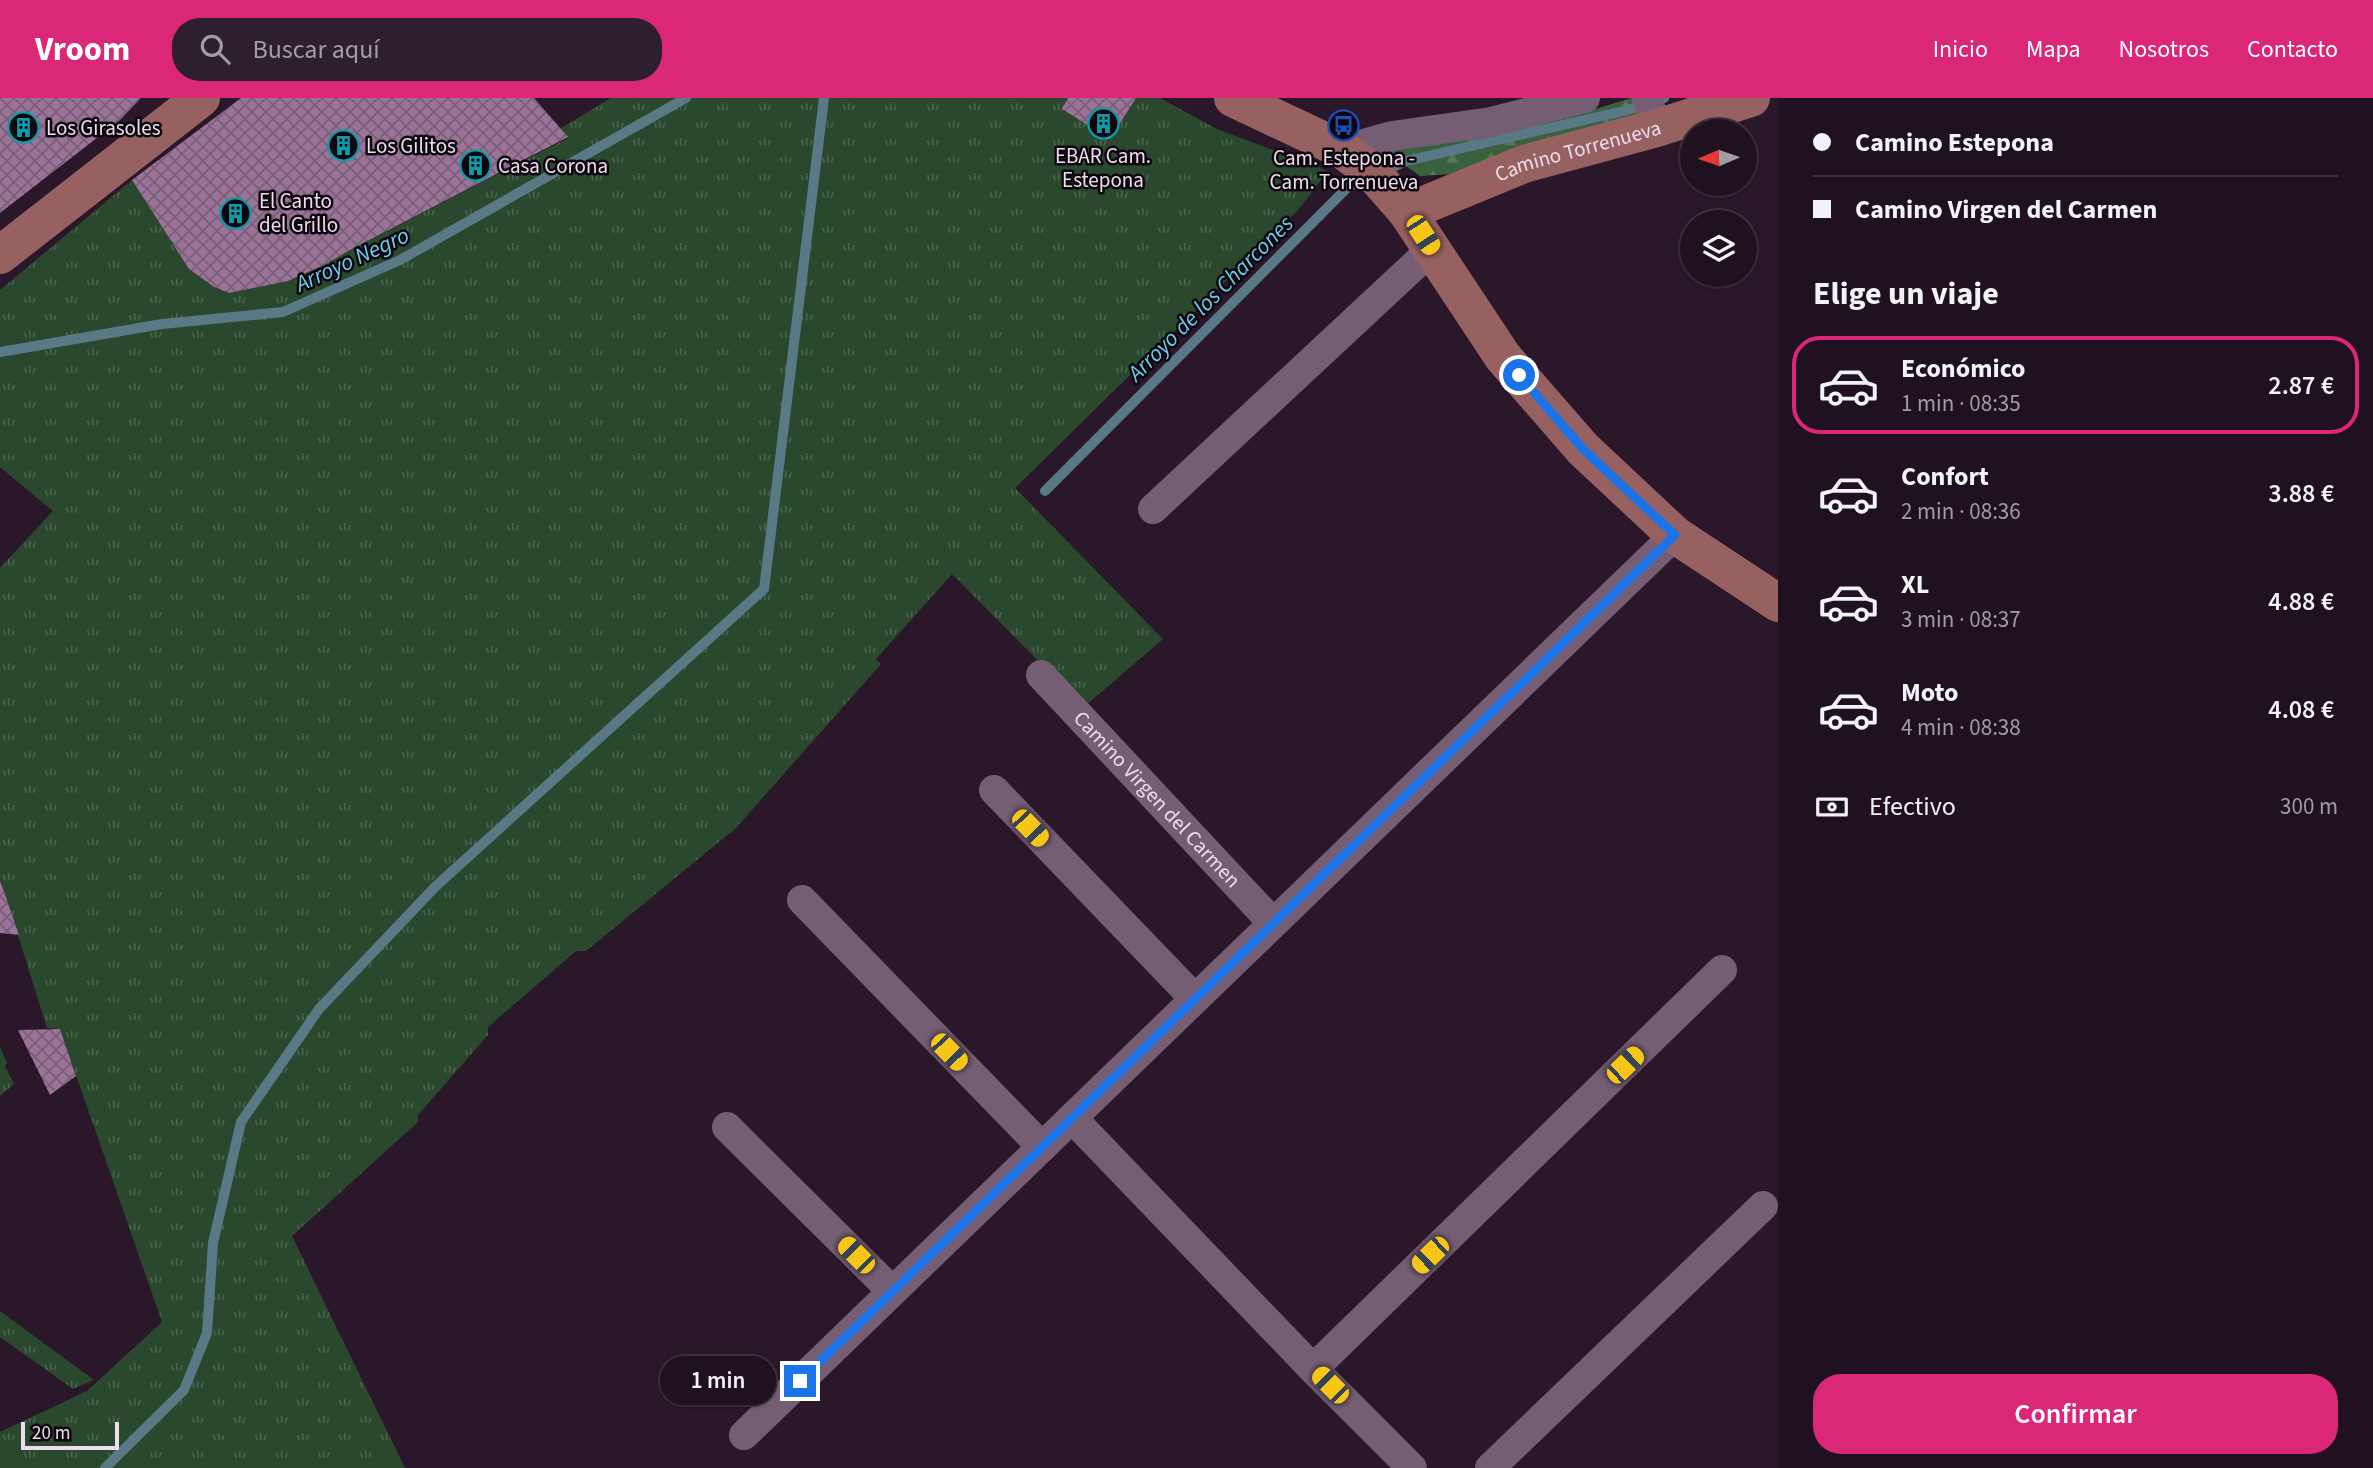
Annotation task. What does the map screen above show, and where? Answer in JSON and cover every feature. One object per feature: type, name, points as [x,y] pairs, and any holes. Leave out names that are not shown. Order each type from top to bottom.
[{"type":"main road","points":[[134,150],[158,127],[181,98]]},
{"type":"main road","points":[[0,255],[201,98]]},
{"type":"main road","points":[[1233,98],[1349,155],[1397,199],[1503,357],[1583,449],[1675,535],[1778,603]]},
{"type":"main road","name":"Camino Torrenueva","points":[[1397,199],[1524,164],[1653,114],[1751,98]]},
{"type":"street","points":[[1349,155],[1392,136],[1491,122],[1585,98]]},
{"type":"street","points":[[1153,509],[1432,249]]},
{"type":"street","points":[[744,1435],[1675,535]]},
{"type":"street","name":"Camino Virgen del Carmen","points":[[1041,676],[1273,923]]},
{"type":"street","points":[[994,790],[1195,999]]},
{"type":"street","points":[[802,900],[1042,1147]]},
{"type":"street","points":[[1313,1369],[1722,970]]},
{"type":"street","points":[[1072,1118],[1412,1468]]},
{"type":"street","points":[[727,1127],[892,1291]]},
{"type":"street","points":[[1490,1468],[1763,1206]]},
{"type":"green space","points":[[611,98],[1068,98],[1063,109],[1110,139],[1136,98],[1160,98],[1217,129],[1328,171],[1299,209],[1015,488],[1163,639],[1084,707],[952,574],[876,659],[881,664],[736,828],[586,951],[576,951],[488,1027],[488,1035],[418,1115],[418,1122],[292,1236],[405,1468],[0,1468],[0,1432],[87,1391],[162,1322],[60,1029],[47,1028],[0,878],[0,568],[53,511],[0,467],[0,290],[132,180],[189,269],[214,287],[229,293],[288,281],[324,265],[568,138],[561,128]]},
{"type":"green space","points":[[1637,98],[1645,121],[1452,174],[1420,176],[1384,150],[1573,116]]},
{"type":"green space","points":[[0,1047],[14,1084],[0,1096]]},
{"type":"green space","points":[[0,1311],[94,1380],[73,1389],[0,1337]]},
{"type":"building","points":[[0,98],[141,98],[120,120],[0,213]]},
{"type":"building","points":[[241,98],[534,98],[568,137],[324,265],[288,281],[229,293],[214,287],[189,269],[132,180]]},
{"type":"building","name":"EBAR Cam. Estepona","points":[[1068,98],[1136,98],[1110,139],[1062,109]]},
{"type":"building","points":[[0,880],[19,935],[0,933]]},
{"type":"building","points":[[60,1029],[76,1076],[50,1095],[18,1030]]},
{"type":"waterway","name":"Arroyo Negro","points":[[0,352],[162,324],[283,312],[400,260],[686,98]]},
{"type":"waterway","points":[[105,1468],[184,1390],[207,1333],[213,1243],[241,1122],[319,1009],[436,886],[764,589],[824,98]]},
{"type":"waterway","name":"Arroyo de los Charcones","points":[[1382,172],[1406,161],[1624,111],[1664,98]]},
{"type":"waterway","name":"Arroyo de los Charcones","points":[[1045,491],[1348,187],[1365,180]]},
{"type":"place","name":"EBAR Cam. Estepona","points":[[1103,124]]},
{"type":"place","name":"Cam. Estepona - Cam. Torrenueva","points":[[1344,126]]},
{"type":"place","name":"Los Girasoles","points":[[23,128]]},
{"type":"place","name":"Los Gilitos","points":[[343,146]]},
{"type":"place","name":"Casa Corona","points":[[475,166]]},
{"type":"place","name":"El Canto del Grillo","points":[[236,213]]},
{"type":"route","points":[[800,1381],[1675,535],[1583,449],[1519,375]]}]
